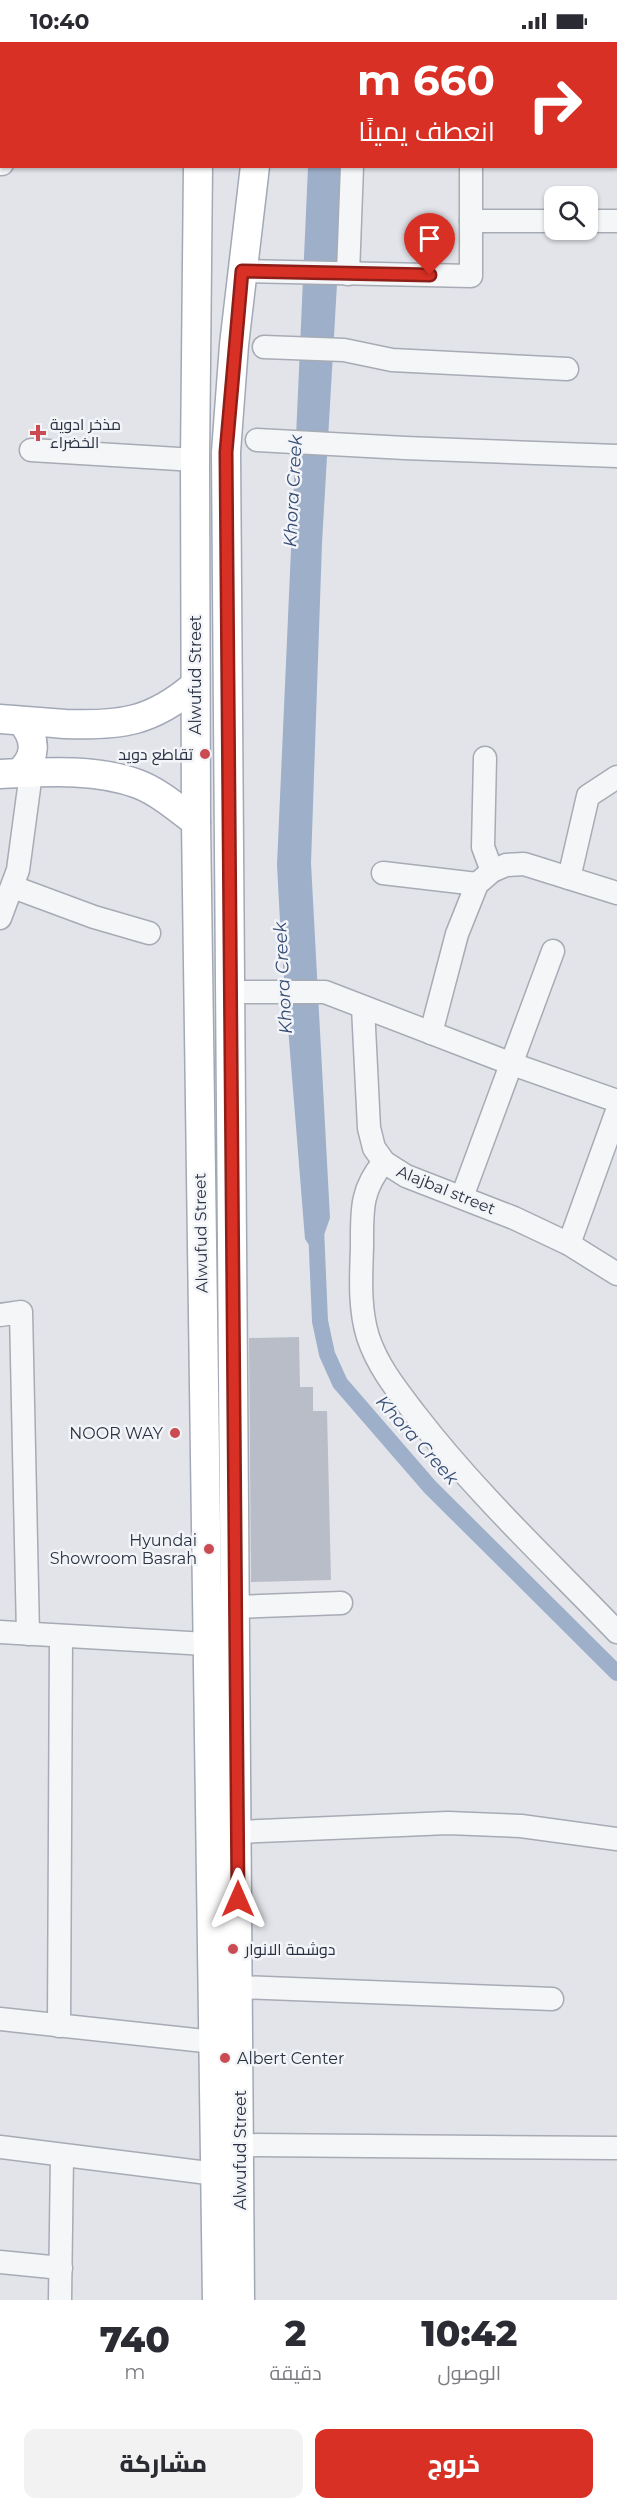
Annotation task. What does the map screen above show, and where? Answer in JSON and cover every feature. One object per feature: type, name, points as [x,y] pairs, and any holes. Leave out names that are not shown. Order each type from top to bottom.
[{"type":"main road","name":"Alwufud Street","points":[[198,168],[195,460],[196,822],[217,2300]]},
{"type":"main road","name":"Alwufud Street","points":[[240,2300],[232,992],[226,452],[242,271],[255,168]]},
{"type":"main road","points":[[11,720],[96,725],[131,722],[164,709],[195,685]]},
{"type":"main road","points":[[11,720],[29,730],[34,742],[30,760],[17,774]]},
{"type":"main road","points":[[17,774],[88,774],[122,779],[154,792],[196,822]]},
{"type":"street","points":[[348,273],[351,168]]},
{"type":"street","points":[[242,271],[471,276],[471,168]]},
{"type":"street","points":[[471,221],[544,221]]},
{"type":"street","points":[[598,221],[617,221]]},
{"type":"street","points":[[264,347],[344,350],[392,360],[567,369]]},
{"type":"street","points":[[257,440],[617,456]]},
{"type":"street","points":[[31,450],[195,460]]},
{"type":"street","points":[[431,1033],[457,934],[484,878],[485,758]]},
{"type":"street","points":[[0,918],[13,886],[21,854],[17,774]]},
{"type":"street","points":[[569,878],[588,796],[617,777]]},
{"type":"street","points":[[383,873],[484,878],[506,865],[524,864],[617,892]]},
{"type":"street","points":[[13,886],[76,911],[149,933]]},
{"type":"street","points":[[462,1197],[553,951]]},
{"type":"street","points":[[232,992],[325,992],[512,1064],[617,1101]]},
{"type":"street","name":"Alajbal street","points":[[363,1007],[369,1128],[374,1148],[384,1162],[406,1176],[462,1197],[569,1244],[617,1274]]},
{"type":"street","points":[[569,1244],[617,1111]]},
{"type":"street","points":[[384,1162],[367,1187],[362,1216],[363,1310],[369,1338],[380,1365],[437,1441],[617,1632]]},
{"type":"street","points":[[0,1315],[21,1312],[28,1634]]},
{"type":"street","points":[[234,1607],[340,1603]]},
{"type":"street","points":[[0,1632],[206,1644]]},
{"type":"street","points":[[59,2026],[61,1636]]},
{"type":"street","points":[[238,1832],[448,1823],[521,1826],[617,1839]]},
{"type":"street","points":[[238,1987],[552,1999]]},
{"type":"street","points":[[0,2019],[214,2042]]},
{"type":"street","points":[[240,2145],[617,2148]]},
{"type":"street","points":[[0,2147],[216,2174]]},
{"type":"street","points":[[60,2300],[62,2156]]},
{"type":"street","points":[[0,2262],[61,2268]]},
{"type":"water","name":"Khora Creek","points":[[308,168],[341,168],[340,232],[322,543],[311,863],[330,1218],[324,1235],[315,1248],[305,1239],[277,865]]},
{"type":"building","points":[[299,1337],[300,1387],[313,1387],[313,1411],[327,1411],[331,1580],[251,1582],[249,1338]]},
{"type":"waterway","name":"Khora Creek","points":[[316,1228],[320,1321],[327,1354],[340,1383],[430,1487],[617,1673]]},
{"type":"place","name":"مذخر ادوية الخضراء","points":[[38,433]]},
{"type":"place","name":"تقاطع دويد","points":[[205,754]]},
{"type":"place","name":"NOOR WAY","points":[[175,1433]]},
{"type":"place","name":"Hyundai Showroom Basrah","points":[[209,1549]]},
{"type":"place","name":"دوشمة الانوار","points":[[233,1949]]},
{"type":"place","name":"Albert Center","points":[[225,2058]]},
{"type":"route","points":[[238,1899],[231,1284],[232,992],[226,452],[242,271],[430,275]]}]
